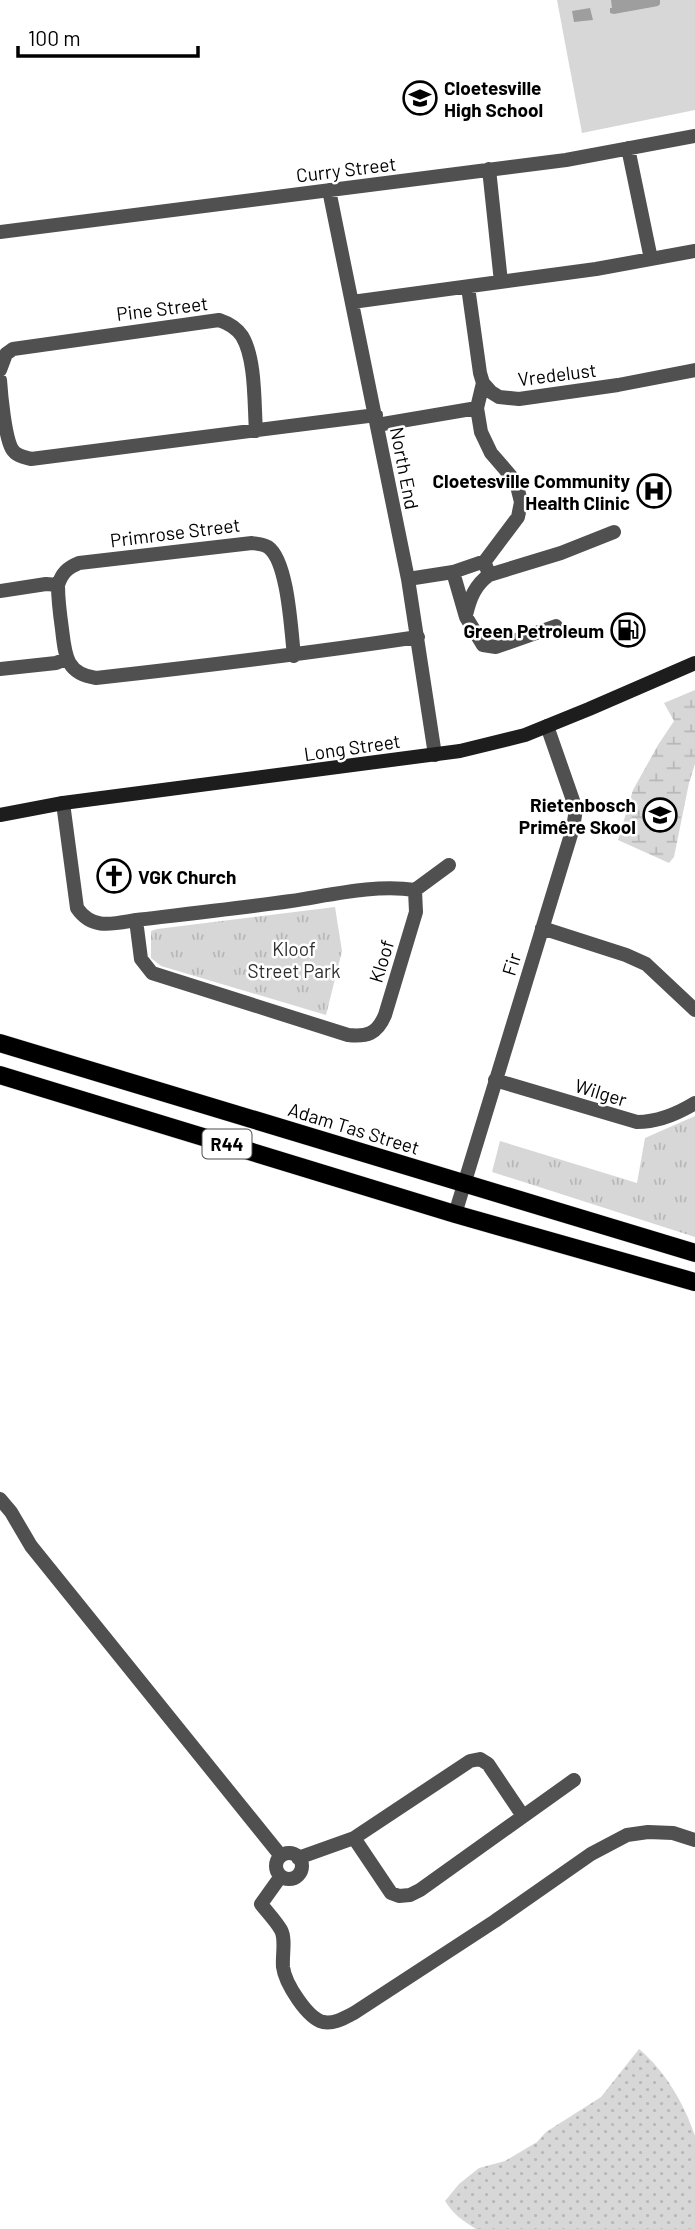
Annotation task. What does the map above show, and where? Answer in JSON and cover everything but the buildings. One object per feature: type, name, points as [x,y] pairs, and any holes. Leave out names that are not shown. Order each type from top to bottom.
[{"type":"main road","name":"Adam Tas Street","points":[[0,1043],[695,1253]]},
{"type":"main road","name":"R44","points":[[0,1075],[455,1214],[695,1282]]},
{"type":"street","name":"Curry Street","points":[[0,232],[566,160],[695,136]]},
{"type":"street","points":[[628,148],[651,259]]},
{"type":"street","points":[[489,169],[501,282]]},
{"type":"street","name":"North End","points":[[330,190],[408,579],[435,755]]},
{"type":"street","points":[[352,302],[596,269],[695,251]]},
{"type":"street","points":[[466,617],[469,602],[518,517],[521,502],[516,482],[484,444],[477,408],[483,383],[468,287]]},
{"type":"street","name":"Pine Street","points":[[0,370],[6,354],[13,349],[219,320],[234,327],[247,347],[256,431]]},
{"type":"street","name":"Vredelust","points":[[483,383],[499,397],[519,399],[618,385],[695,370]]},
{"type":"street","points":[[0,380],[1,400],[12,449],[19,456],[32,459],[256,431],[477,408]]},
{"type":"street","points":[[408,579],[487,568],[561,553],[614,532]]},
{"type":"street","name":"Primrose Street","points":[[58,585],[62,574],[79,563],[251,543],[266,545],[274,553],[283,571],[294,656]]},
{"type":"street","points":[[453,572],[466,617],[478,639],[487,648],[556,626]]},
{"type":"street","points":[[0,591],[46,584],[58,585],[66,659],[76,671],[96,678],[294,656],[418,636]]},
{"type":"street","points":[[0,669],[56,663],[66,659]]},
{"type":"street","name":"Long Street","points":[[0,815],[63,803],[435,755],[490,744],[547,726],[695,663]]},
{"type":"street","name":"Fir","points":[[455,1214],[573,828],[576,809],[547,726]]},
{"type":"street","points":[[63,803],[77,908],[83,917],[92,922],[111,923],[397,887],[415,890],[449,865]]},
{"type":"street","name":"Kloof","points":[[136,920],[141,959],[152,973],[348,1035],[362,1036],[377,1030],[385,1015],[416,912],[415,890]]},
{"type":"street","points":[[542,928],[626,954],[646,964],[695,1010]]},
{"type":"street","name":"Wilger","points":[[495,1080],[637,1122],[667,1117],[695,1103]]},
{"type":"street","points":[[0,1499],[31,1546],[281,1856]]},
{"type":"street","points":[[298,1858],[301,1868],[298,1876],[289,1879],[281,1876],[276,1864],[281,1856],[290,1854],[298,1858],[354,1838],[470,1761],[480,1759],[488,1764],[523,1816]]},
{"type":"street","points":[[354,1838],[391,1893],[399,1896],[410,1895],[443,1875],[574,1780]]},
{"type":"street","points":[[281,1876],[261,1904],[283,1931],[284,1971],[293,1991],[312,2016],[328,2022],[354,2013],[495,1921],[591,1854],[627,1835],[673,1833],[695,1840]]},
{"type":"green space","points":[[557,0],[695,0],[695,110],[582,133]]},
{"type":"green space","points":[[695,690],[695,764],[674,857],[669,863],[618,840],[633,790],[674,721],[664,703]]},
{"type":"green space","name":"Kloof Street Park","points":[[335,907],[342,951],[326,1015],[161,966],[151,958],[151,931],[157,929]]},
{"type":"green space","points":[[695,1116],[695,1237],[492,1172],[500,1141],[637,1183],[645,1138]]},
{"type":"green space","points":[[639,2049],[673,2088],[695,2136],[695,2229],[476,2229],[451,2210],[445,2201],[459,2184],[479,2168],[505,2161],[537,2142],[546,2132],[601,2097]]},
{"type":"shaded area","points":[[611,0],[660,0],[660,4],[614,14],[610,13]]},
{"type":"shaded area","points":[[590,8],[593,20],[574,22],[572,11]]},
{"type":"place","name":"Cloetesville High School","points":[[420,98]]},
{"type":"place","name":"Cloetesville Community Health Clinic","points":[[654,491]]},
{"type":"place","name":"Green Petroleum","points":[[628,630]]},
{"type":"place","name":"Rietenbosch Primêre Skool","points":[[660,815]]},
{"type":"place","name":"VGK Church","points":[[114,876]]}]
